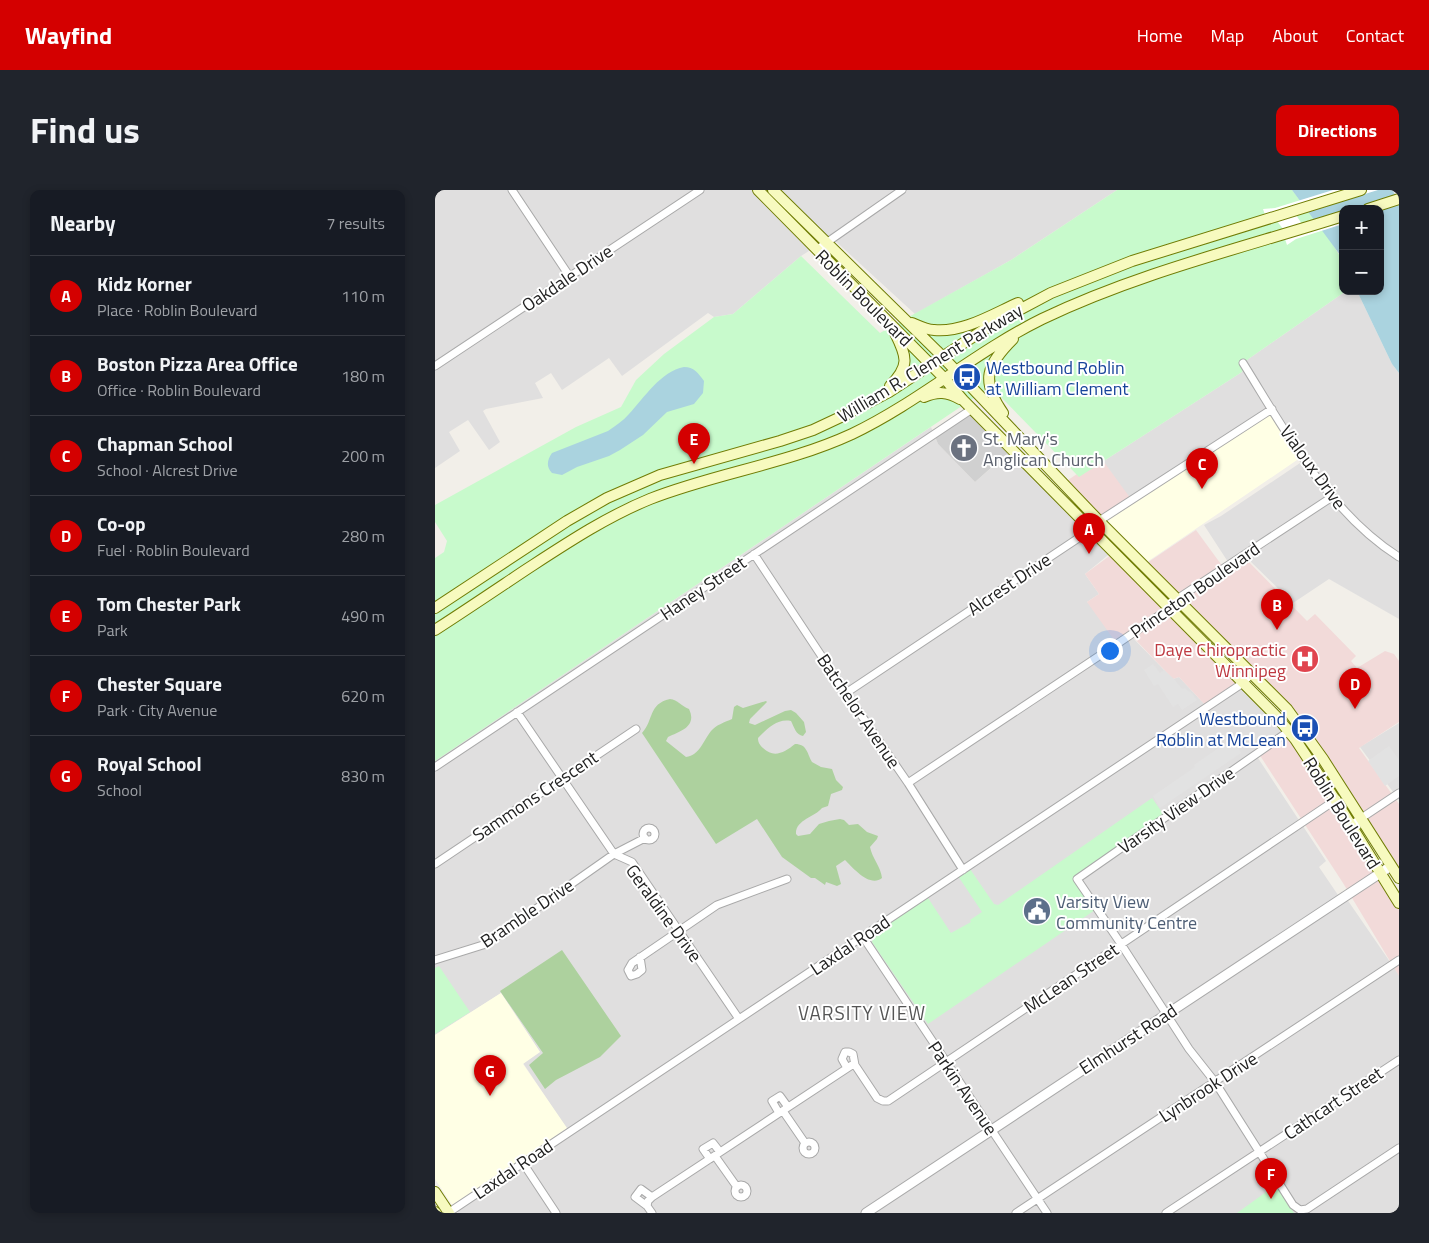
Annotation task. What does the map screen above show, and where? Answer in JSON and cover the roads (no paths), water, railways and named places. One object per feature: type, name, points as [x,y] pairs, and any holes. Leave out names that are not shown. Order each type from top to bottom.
[{"type":"main road","name":"Roblin Boulevard","points":[[758,190],[1277,717],[1336,801],[1399,902]]},
{"type":"main road","name":"Roblin Boulevard","points":[[773,190],[942,356],[1099,521],[1287,710],[1323,759],[1399,878]]},
{"type":"main road","name":"William R. Clement Parkway","points":[[435,608],[594,505],[628,488],[685,468],[799,434],[845,415],[877,399],[991,325],[1046,296],[1132,261],[1361,190]]},
{"type":"main road","points":[[1380,205],[1399,199]]},
{"type":"main road","name":"William R. Clement Parkway","points":[[435,630],[558,548],[615,515],[664,494],[792,457],[838,440],[907,403],[1024,329],[1082,302],[1138,280],[1339,217]]},
{"type":"main road","points":[[904,318],[932,330],[948,330],[971,324],[1028,298],[1046,296]]},
{"type":"main road","points":[[877,399],[900,376],[905,367],[904,351],[891,326]]},
{"type":"main road","points":[[1016,432],[994,400],[989,385],[989,376],[994,361],[999,354],[1024,329]]},
{"type":"main road","points":[[907,403],[934,393],[945,392],[963,400]]},
{"type":"main road","points":[[435,1192],[449,1213]]},
{"type":"street","points":[[512,190],[570,277]]},
{"type":"street","name":"Oakdale Drive","points":[[435,366],[700,190]]},
{"type":"street","points":[[816,250],[902,190]]},
{"type":"street","name":"Vialoux Drive","points":[[1243,363],[1332,497],[1365,532],[1399,557]]},
{"type":"street","name":"Haney Street","points":[[435,767],[972,409]]},
{"type":"street","name":"Alcrest Drive","points":[[846,693],[1092,529],[1099,521],[1272,409]]},
{"type":"street","name":"Princeton Boulevard","points":[[907,783],[1170,608],[1177,599],[1332,497]]},
{"type":"street","name":"Batchelor Avenue","points":[[754,554],[963,870]]},
{"type":"street","name":"Laxdal Road","points":[[449,1213],[1251,675]]},
{"type":"street","name":"Geraldine Drive","points":[[517,712],[614,854],[632,862],[739,1019]]},
{"type":"street","name":"Varsity View Drive","points":[[1121,944],[1077,879],[1299,724]]},
{"type":"street","name":"Sammons Crescent","points":[[435,864],[636,729]]},
{"type":"street","name":"McLean Street","points":[[855,1065],[877,1098],[888,1101],[1336,801],[1343,791]]},
{"type":"street","points":[[1351,825],[1399,793]]},
{"type":"street","name":"Bramble Drive","points":[[435,960],[485,944],[614,854],[645,838]]},
{"type":"street","name":"Elmhurst Road","points":[[866,1213],[1391,866]]},
{"type":"street","points":[[640,957],[717,905],[787,880]]},
{"type":"street","name":"Parkin Avenue","points":[[863,937],[1047,1213]]},
{"type":"street","points":[[1121,944],[1189,1049],[1215,1082],[1293,1205],[1300,1210],[1307,1209],[1399,1148]]},
{"type":"street","name":"Lynbrook Drive","points":[[1016,1213],[1399,960]]},
{"type":"street","points":[[647,1206],[648,1201],[652,1197],[715,1156],[783,1110],[847,1068],[851,1065],[855,1065],[853,1054],[845,1052],[843,1059],[847,1068]]},
{"type":"street","name":"Cathcart Street","points":[[1167,1213],[1399,1060]]},
{"type":"street","points":[[783,1110],[805,1143]]},
{"type":"street","points":[[715,1156],[737,1187]]},
{"type":"street","points":[[523,1163],[556,1213]]},
{"type":"street","points":[[652,1197],[641,1189],[635,1197],[647,1206],[652,1213]]},
{"type":"water","points":[[1292,190],[1392,190],[1399,200],[1399,373],[1392,364],[1359,295],[1384,295],[1384,205],[1339,205],[1339,254]]},
{"type":"water","points":[[684,367],[693,369],[704,381],[703,393],[694,404],[667,412],[643,435],[609,456],[577,467],[562,475],[550,471],[548,463],[552,453],[608,431],[627,417],[660,379]]},
{"type":"place","name":"Westbound Roblin at William Clement","points":[[967,377]]},
{"type":"place","name":"St. Mary's Anglican Church","points":[[964,448]]},
{"type":"place","name":"Tom Chester Park","points":[[694,464]]},
{"type":"place","name":"Chapman School","points":[[1202,489]]},
{"type":"place","name":"Kidz Korner","points":[[1089,554]]},
{"type":"place","name":"Boston Pizza Area Office","points":[[1277,630]]},
{"type":"place","name":"Daye Chiropractic Winnipeg","points":[[1305,659]]},
{"type":"place","name":"Co-op","points":[[1355,709]]},
{"type":"place","name":"Westbound Roblin at McLean","points":[[1305,728]]},
{"type":"place","name":"Varsity View Community Centre","points":[[1037,911]]},
{"type":"place","name":"Royal School","points":[[490,1096]]},
{"type":"place","name":"Chester Square","points":[[1271,1199]]},
{"type":"district","name":"VARSITY VIEW","points":[[862,1012]]}]
